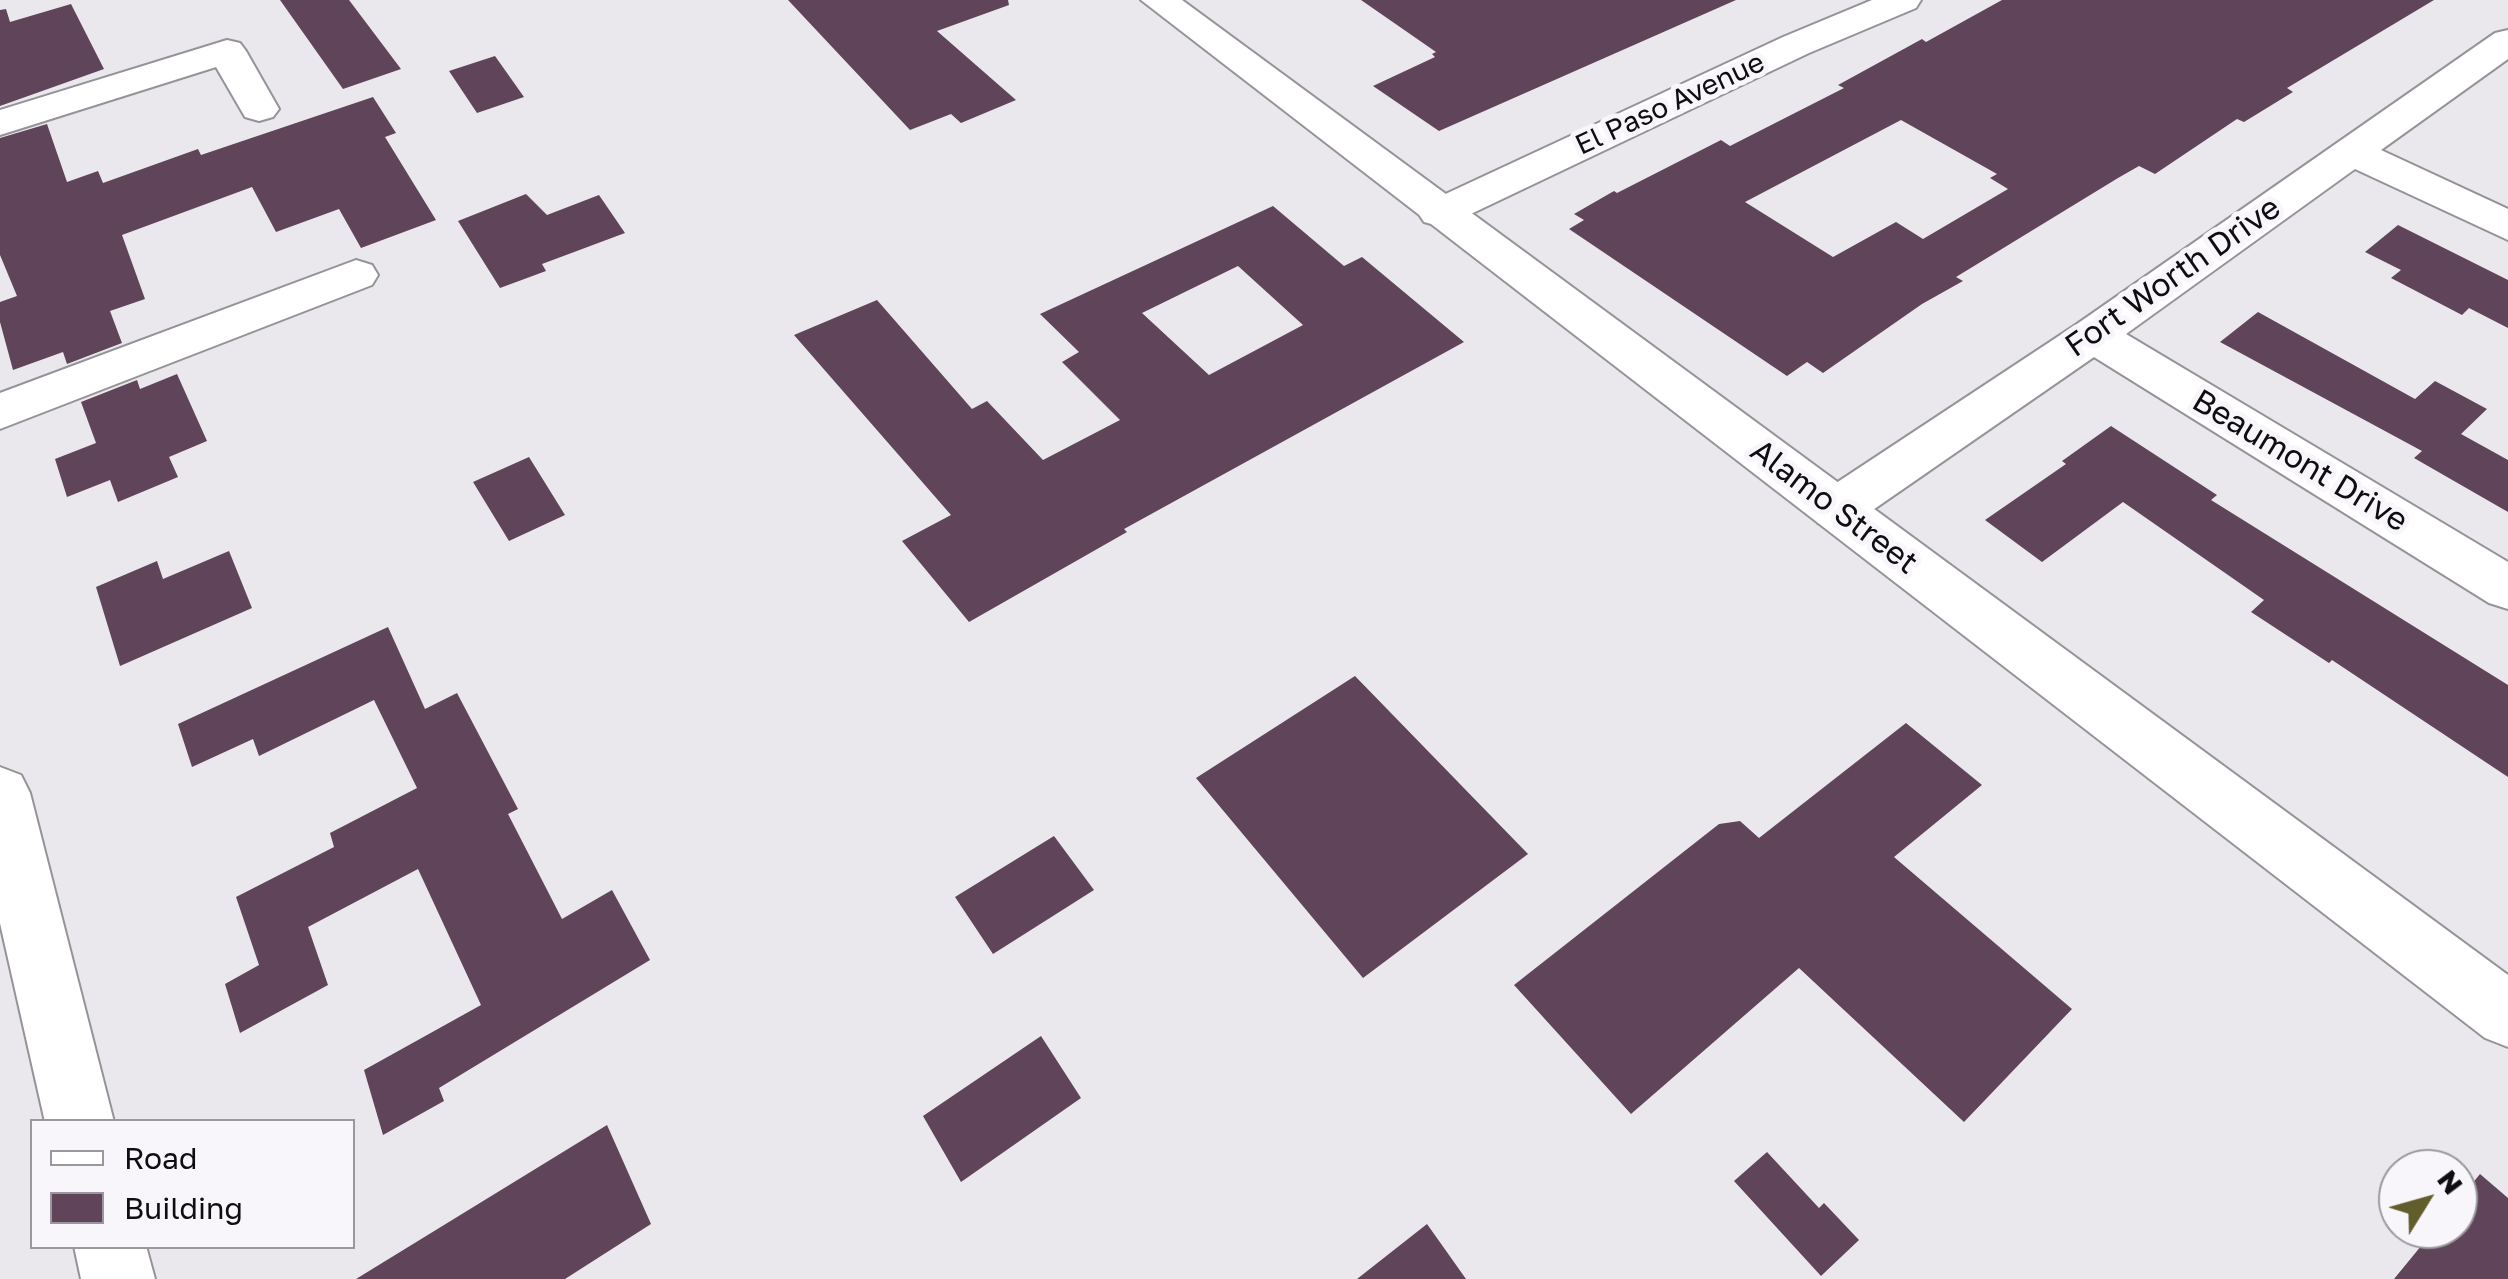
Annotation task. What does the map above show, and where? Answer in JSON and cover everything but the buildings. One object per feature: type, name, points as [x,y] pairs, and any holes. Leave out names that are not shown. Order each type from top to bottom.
[{"type":"street","name":"Alamo Street","points":[[1160,0],[2508,1015]]},
{"type":"street","name":"El Paso Avenue","points":[[1438,213],[1903,0]]},
{"type":"street","name":"Fort Worth Drive","points":[[1836,509],[2508,41]]},
{"type":"street","points":[[0,122],[227,50],[259,110]]},
{"type":"street","points":[[2352,152],[2508,226]]},
{"type":"street","points":[[0,412],[356,275]]},
{"type":"street","name":"Beaumont Drive","points":[[2092,334],[2508,588]]},
{"type":"street","points":[[0,793],[9,869],[79,1119]]},
{"type":"street","points":[[111,1249],[118,1279]]}]
